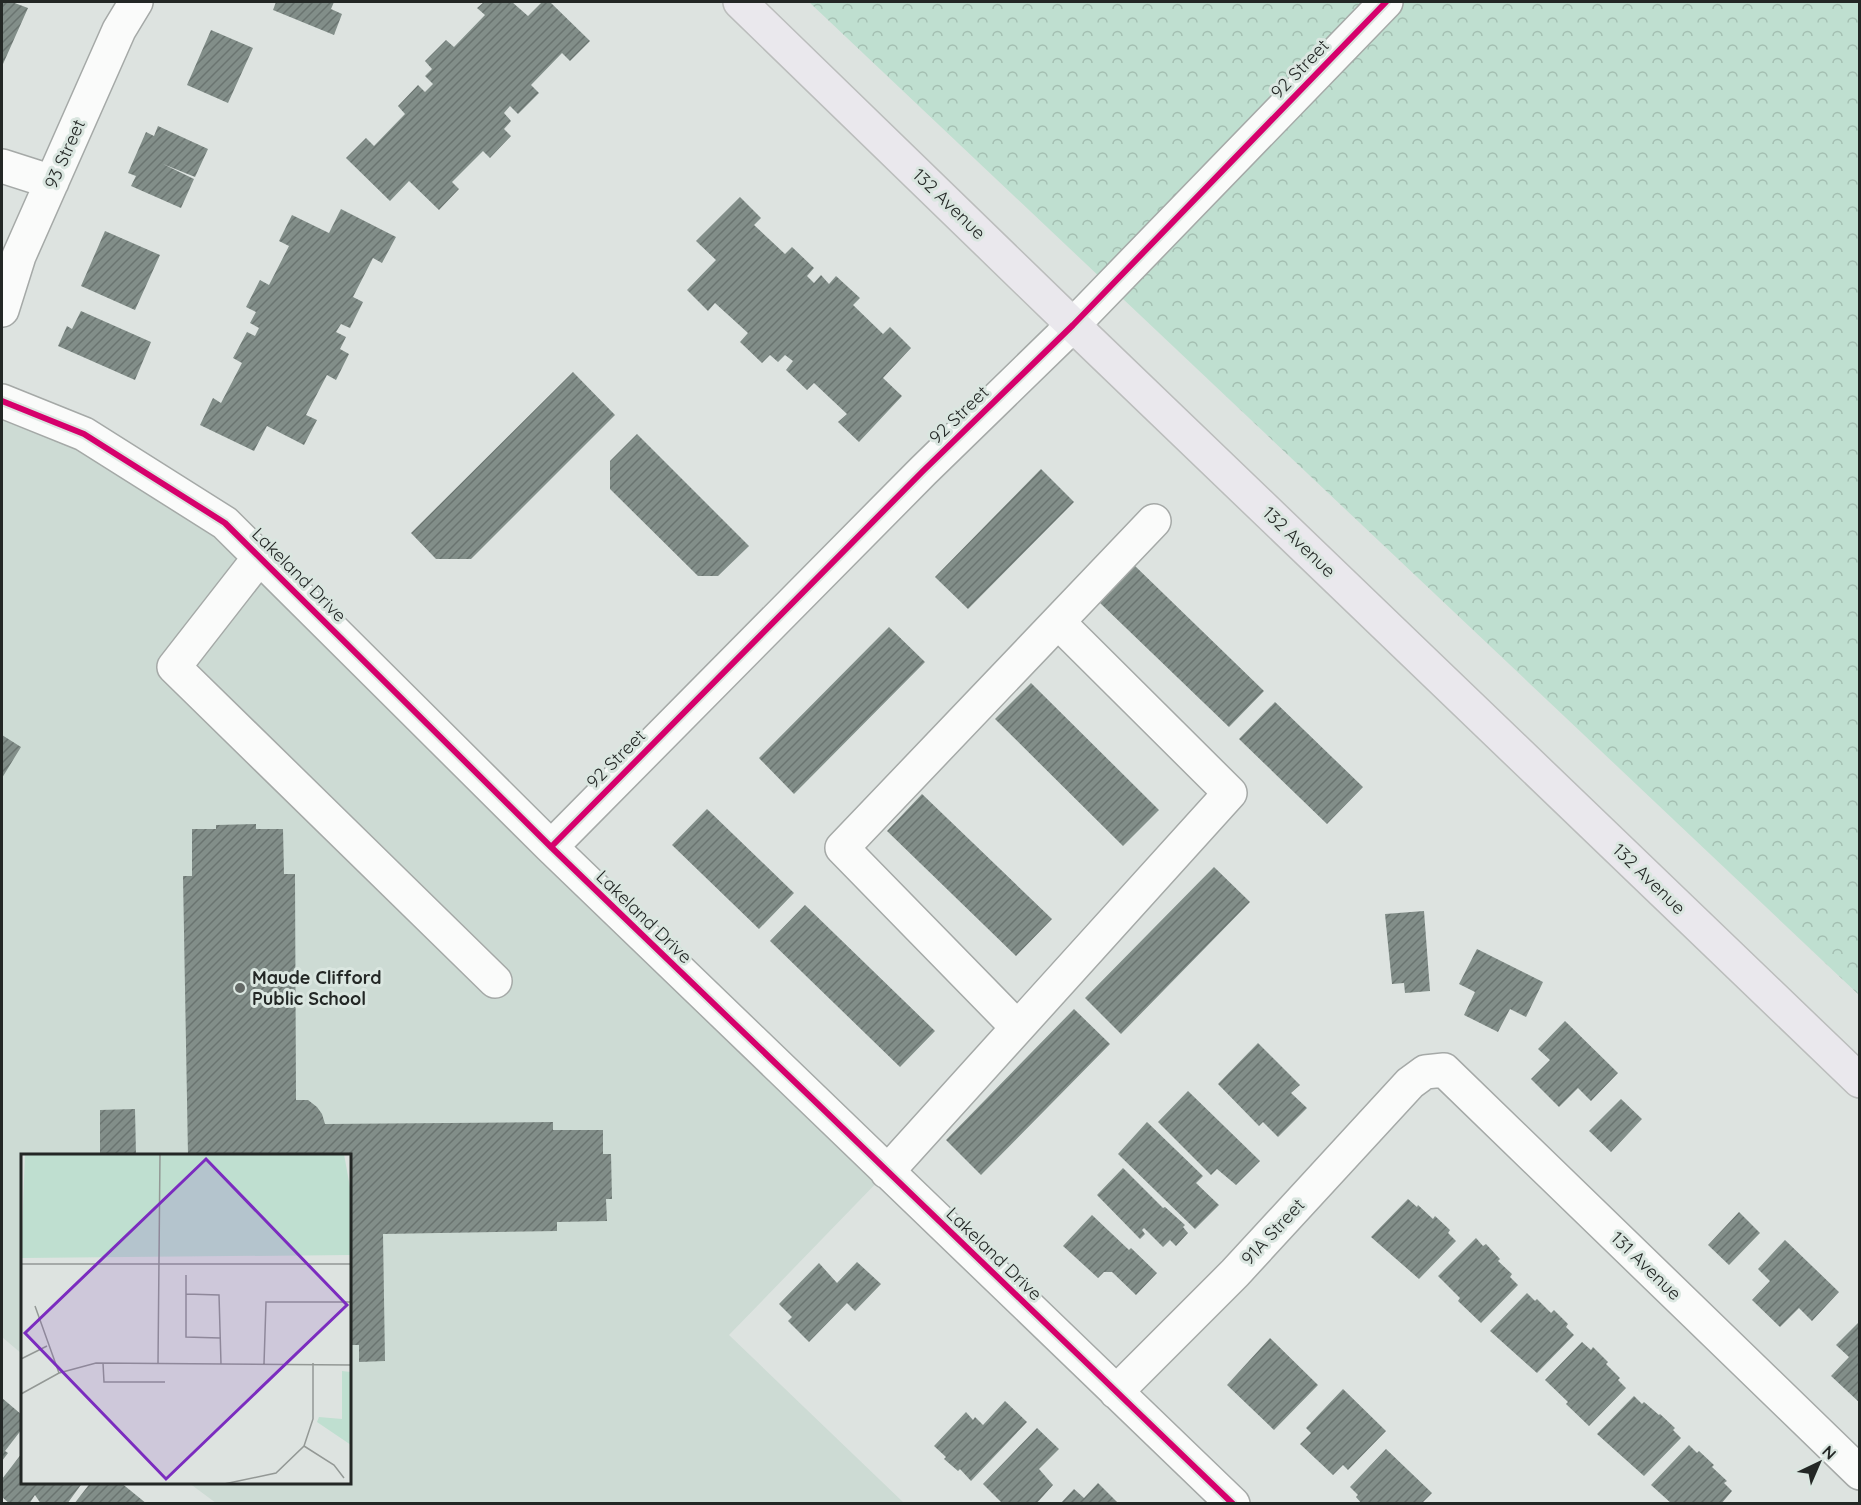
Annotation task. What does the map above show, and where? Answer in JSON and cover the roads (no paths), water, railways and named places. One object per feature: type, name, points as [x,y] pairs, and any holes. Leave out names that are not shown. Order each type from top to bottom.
[{"type":"main road","name":"132 Avenue","points":[[740,2],[1860,1081]]},
{"type":"street","name":"93 Street","points":[[2,310],[19,256],[119,30],[136,2]]},
{"type":"street","name":"92 Street","points":[[550,847],[923,471],[1073,325],[1386,2]]},
{"type":"street","points":[[2,166],[52,182]]},
{"type":"street","name":"Lakeland Drive","points":[[2,400],[84,434],[225,524],[550,847],[1233,1503]]},
{"type":"street","points":[[1017,1027],[842,848],[1154,521]]},
{"type":"street","points":[[260,558],[174,667],[495,981]]},
{"type":"street","points":[[887,1172],[1230,793],[1058,622]]},
{"type":"street","name":"131 Avenue","points":[[1429,1071],[1444,1070],[1860,1473]]},
{"type":"street","name":"91A Street","points":[[1116,1392],[1235,1273],[1410,1083],[1429,1071]]},
{"type":"place","name":"Maude Clifford Public School","points":[[240,988]]}]
